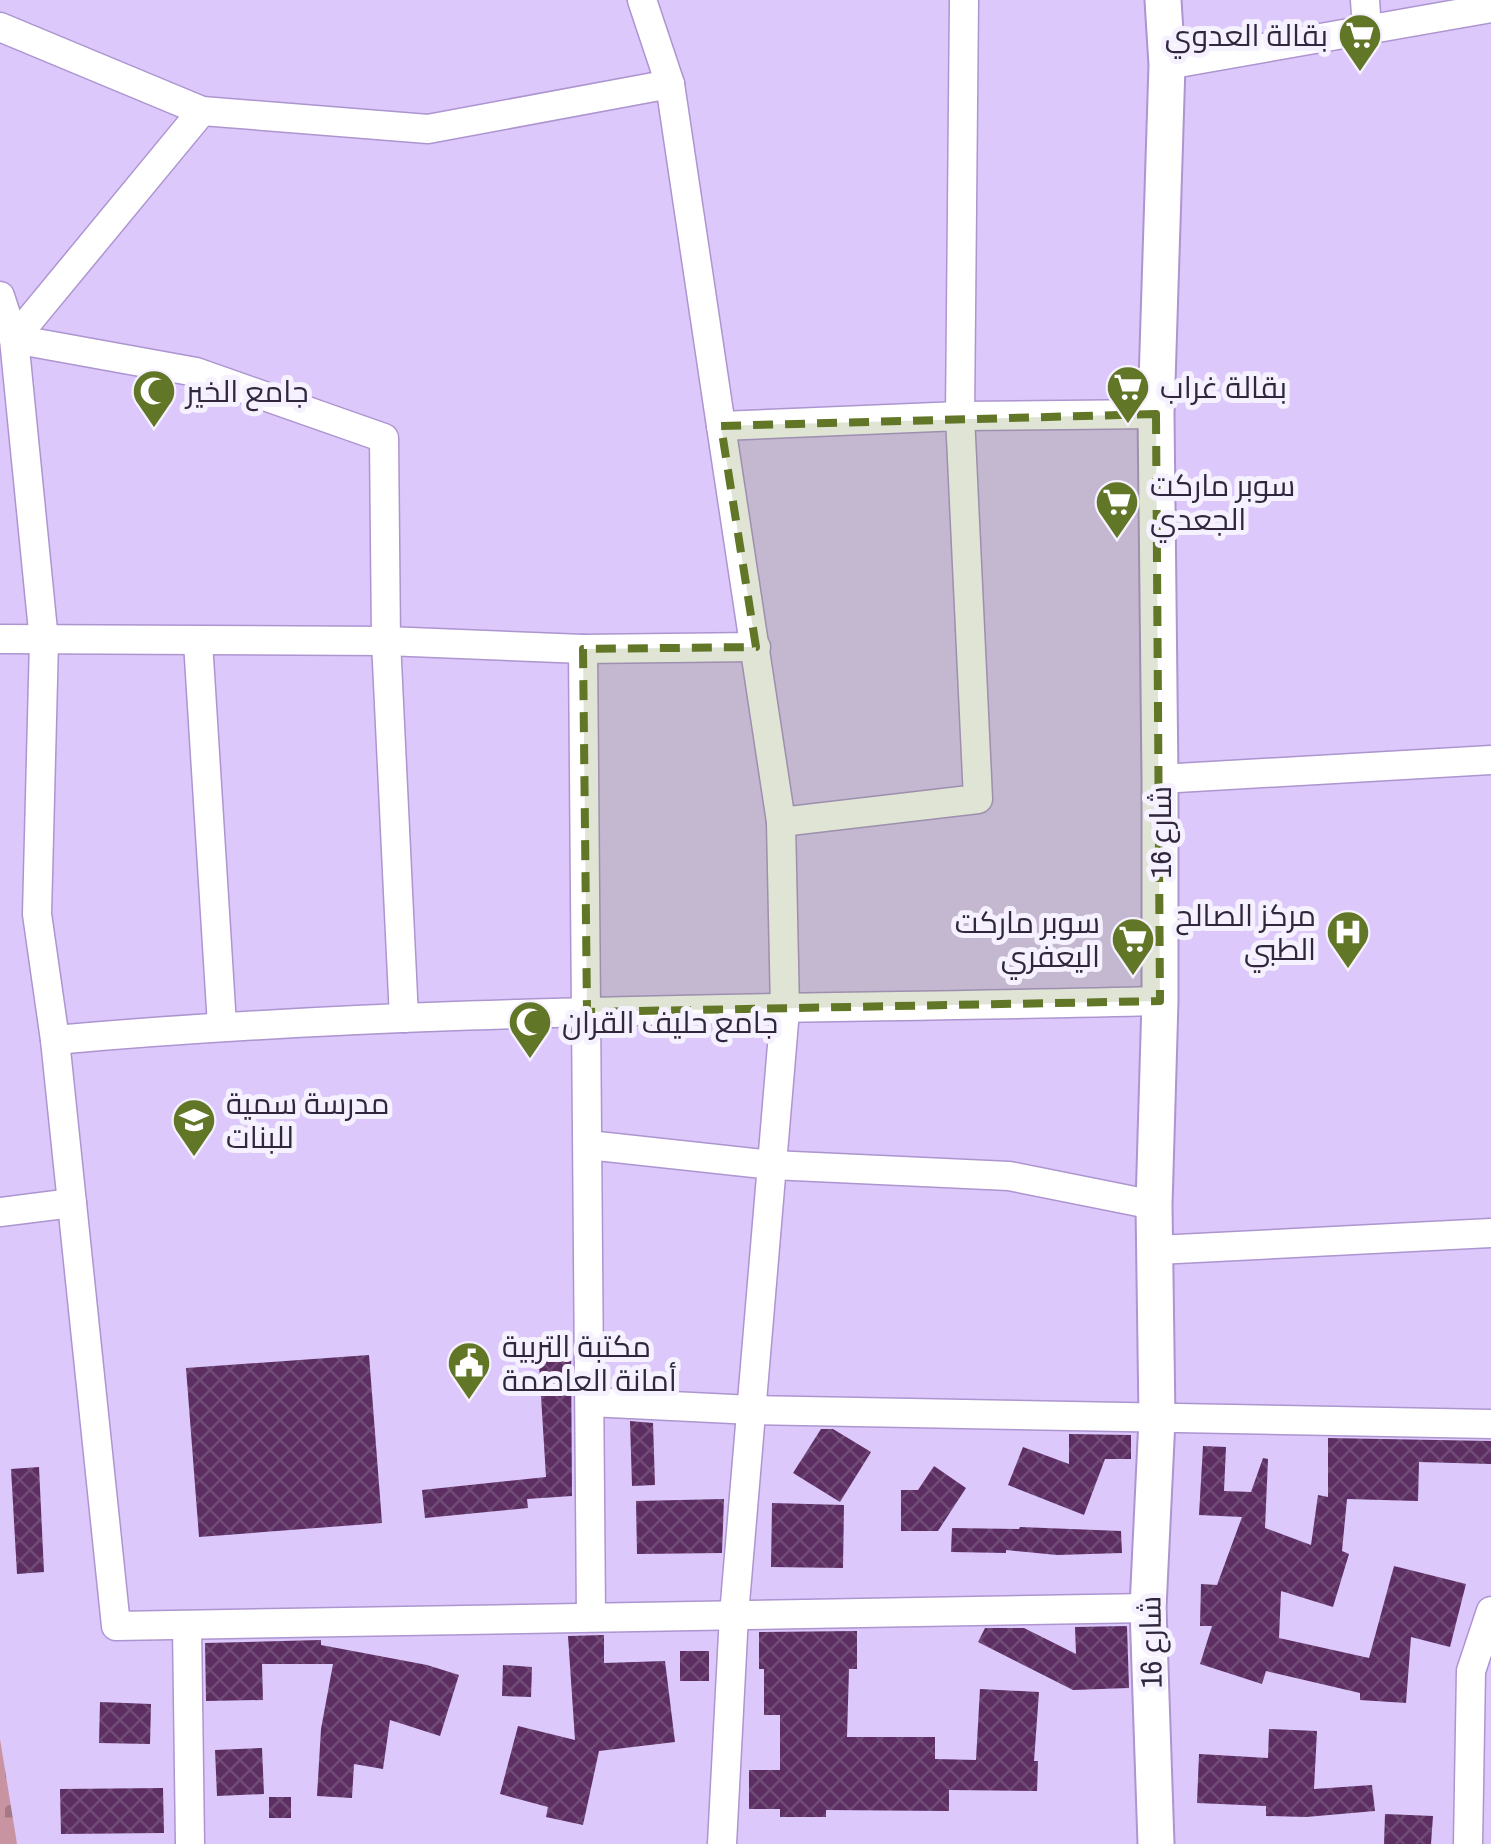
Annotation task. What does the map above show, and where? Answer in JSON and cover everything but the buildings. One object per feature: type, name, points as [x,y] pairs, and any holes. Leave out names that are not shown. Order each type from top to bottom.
[{"type":"street","points":[[642,0],[670,84],[781,822],[785,1010],[734,1615],[722,1844]]},
{"type":"street","points":[[781,822],[978,799],[960,416],[964,0]]},
{"type":"street","name":"شارع 16","points":[[1156,1844],[1148,1608],[1158,1418],[1154,1205],[1160,1001],[1156,414],[1166,65],[1163,0]]},
{"type":"street","points":[[1365,0],[1367,29]]},
{"type":"street","points":[[1166,65],[1367,29],[1455,7],[1491,8]]},
{"type":"street","points":[[0,27],[202,111],[428,129],[670,84]]},
{"type":"street","points":[[14,339],[202,111]]},
{"type":"street","points":[[0,296],[14,339],[44,640],[37,914],[55,1040],[116,1626],[1148,1608]]},
{"type":"street","points":[[14,339],[196,372],[384,438],[386,642],[404,1018]]},
{"type":"street","points":[[720,426],[960,416],[1156,414]]},
{"type":"street","points":[[0,638],[584,648],[756,647]]},
{"type":"street","points":[[198,642],[222,1025]]},
{"type":"street","points":[[584,648],[591,1616]]},
{"type":"street","points":[[1160,779],[1491,760]]},
{"type":"street","points":[[55,1040],[222,1025],[404,1018],[1160,1001]]},
{"type":"street","points":[[588,1145],[772,1164],[1009,1176],[1154,1205]]},
{"type":"street","points":[[0,1212],[72,1202]]},
{"type":"street","points":[[1157,1250],[1491,1233]]},
{"type":"street","points":[[590,1402],[753,1410],[1491,1424]]},
{"type":"street","points":[[1468,1844],[1481,1670],[1491,1611]]},
{"type":"street","points":[[187,1626],[190,1844]]},
{"type":"highlighted area","points":[[1156,414],[1160,1001],[587,1012],[583,649],[756,647],[721,426]]},
{"type":"green space","points":[[0,1739],[17,1844],[0,1844]]},
{"type":"place","name":"بقالة العدوي","points":[[1360,73]]},
{"type":"place","name":"بقالة غراب","points":[[1128,425]]},
{"type":"place","name":"جامع الخير","points":[[154,429]]},
{"type":"place","name":"سوبر ماركت الجعدي","points":[[1117,540]]},
{"type":"place","name":"مركز الصالح الطبي","points":[[1348,970]]},
{"type":"place","name":"سوبر ماركت اليعفري","points":[[1133,977]]},
{"type":"place","name":"جامع حليف القران","points":[[530,1060]]},
{"type":"place","name":"مدرسة سمية للبنات","points":[[194,1158]]},
{"type":"place","name":"مكتبة التربية أمانة العاصمة","points":[[469,1401]]}]
